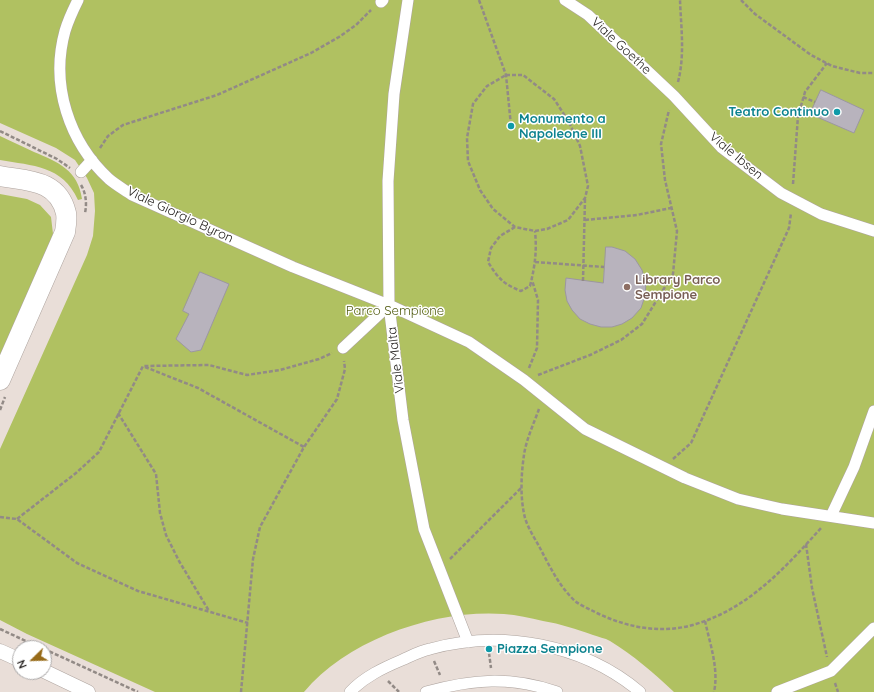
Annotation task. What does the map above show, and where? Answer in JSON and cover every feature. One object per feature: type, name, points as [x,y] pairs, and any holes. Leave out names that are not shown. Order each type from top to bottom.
[{"type":"main road","points":[[0,176],[36,181],[49,188],[60,200],[66,214],[65,232],[0,380]]},
{"type":"street","name":"Viale Giorgio Byron","points":[[78,0],[65,31],[59,66],[62,101],[74,134],[92,160],[110,180],[132,195],[293,267],[389,305],[469,342],[524,380],[585,429],[685,478],[738,499],[782,509],[874,523]]},
{"type":"street","name":"Viale Malta","points":[[408,0],[394,94],[388,181],[389,305],[403,420],[424,528],[468,642]]},
{"type":"street","name":"Viale Goethe","points":[[565,0],[588,15],[674,96]]},
{"type":"street","name":"Viale Ibsen","points":[[674,96],[722,148],[781,194],[821,214],[874,231]]},
{"type":"street","points":[[81,172],[92,160]]},
{"type":"street","points":[[343,348],[389,305]]},
{"type":"street","points":[[831,516],[854,467],[874,411]]},
{"type":"street","points":[[777,692],[831,671],[874,628]]},
{"type":"street","points":[[350,692],[356,685],[378,670],[430,649],[468,642],[488,641],[518,642],[548,646],[580,656],[610,671],[628,682],[640,692]]},
{"type":"street","points":[[0,651],[12,656]]},
{"type":"street","points":[[52,676],[88,692]]},
{"type":"street","points":[[490,692],[492,681]]},
{"type":"street","points":[[426,692],[468,682],[492,681],[531,684],[557,692]]},
{"type":"path","points":[[479,0],[506,75],[511,126]]},
{"type":"path","points":[[524,380],[590,355],[621,340],[642,324],[673,274],[677,231],[665,180],[661,144],[680,72],[683,49],[680,0]]},
{"type":"path","points":[[740,0],[755,14],[811,55],[832,66],[860,73],[874,73]]},
{"type":"path","points":[[92,160],[108,136],[123,125],[216,95],[311,53],[339,37],[356,25],[382,1]]},
{"type":"path","points":[[664,468],[691,442],[789,228],[798,116],[805,92],[827,63]]},
{"type":"path","points":[[583,280],[584,220],[588,186],[580,146],[569,122],[554,99],[523,75],[506,75],[487,86],[474,104],[467,138],[468,161],[480,190],[493,209],[515,227],[535,230],[547,229],[568,220],[586,198]]},
{"type":"path","points":[[803,97],[815,102]]},
{"type":"path","points":[[584,220],[637,215],[671,208]]},
{"type":"path","points":[[515,227],[500,236],[491,248],[488,262],[496,276],[509,286],[521,291],[530,286],[532,279],[537,251],[535,230]]},
{"type":"path","points":[[535,262],[604,267]]},
{"type":"path","points":[[524,380],[537,348],[538,300],[532,279]]},
{"type":"path","points":[[143,366],[209,365],[247,374],[280,370],[318,359],[343,348],[345,369],[337,399],[304,447],[260,527],[253,559],[241,692]]},
{"type":"path","points":[[143,366],[198,388],[304,447]]},
{"type":"path","points":[[17,519],[76,473],[99,452],[143,366]]},
{"type":"path","points":[[544,395],[524,454],[522,487],[525,519],[555,577],[565,591],[576,602],[609,619],[643,628],[670,629],[695,625],[719,615],[747,600],[784,569],[831,516]]},
{"type":"path","points":[[118,414],[156,474],[160,513],[166,536],[209,612]]},
{"type":"path","points":[[440,570],[522,487]]},
{"type":"path","points":[[0,517],[17,519],[77,563],[138,591],[248,623]]},
{"type":"path","points":[[806,544],[812,588],[831,671]]},
{"type":"path","points":[[705,621],[714,660],[714,692]]},
{"type":"path","points":[[0,629],[24,640]]},
{"type":"path","points":[[488,641],[492,681]]},
{"type":"path","points":[[430,649],[444,687]]},
{"type":"path","points":[[52,653],[138,692]]},
{"type":"green space","name":"Parco Sempione","points":[[0,0],[874,0],[874,692],[674,692],[635,658],[619,646],[606,639],[562,625],[524,617],[504,614],[478,614],[450,617],[395,631],[344,657],[322,673],[304,692],[155,692],[52,645],[52,640],[40,640],[0,620],[0,449],[87,255],[93,236],[95,211],[94,193],[87,178],[75,160],[56,148],[0,123]]},
{"type":"green space","points":[[0,136],[51,159],[66,168],[76,181],[80,189],[82,199],[78,200],[64,180],[45,169],[0,160]]},
{"type":"green space","points":[[0,194],[27,199],[40,205],[51,217],[53,234],[43,262],[0,357]]},
{"type":"building","name":"Teatro Continuo","points":[[821,90],[864,110],[854,133],[810,114]]},
{"type":"building","name":"Library Parco Sempione","points":[[606,247],[612,247],[625,251],[635,259],[642,270],[646,283],[645,296],[641,308],[632,318],[622,324],[612,327],[601,327],[580,319],[572,310],[567,301],[565,290],[566,278],[603,283]]},
{"type":"building","points":[[200,272],[229,284],[201,350],[191,352],[176,339],[189,314],[183,311]]},
{"type":"place","name":"Teatro Continuo","points":[[837,112]]},
{"type":"place","name":"Monumento a Napoleone III","points":[[511,126]]},
{"type":"place","name":"Library Parco Sempione","points":[[627,287]]},
{"type":"place","name":"Piazza Sempione","points":[[489,649]]}]
